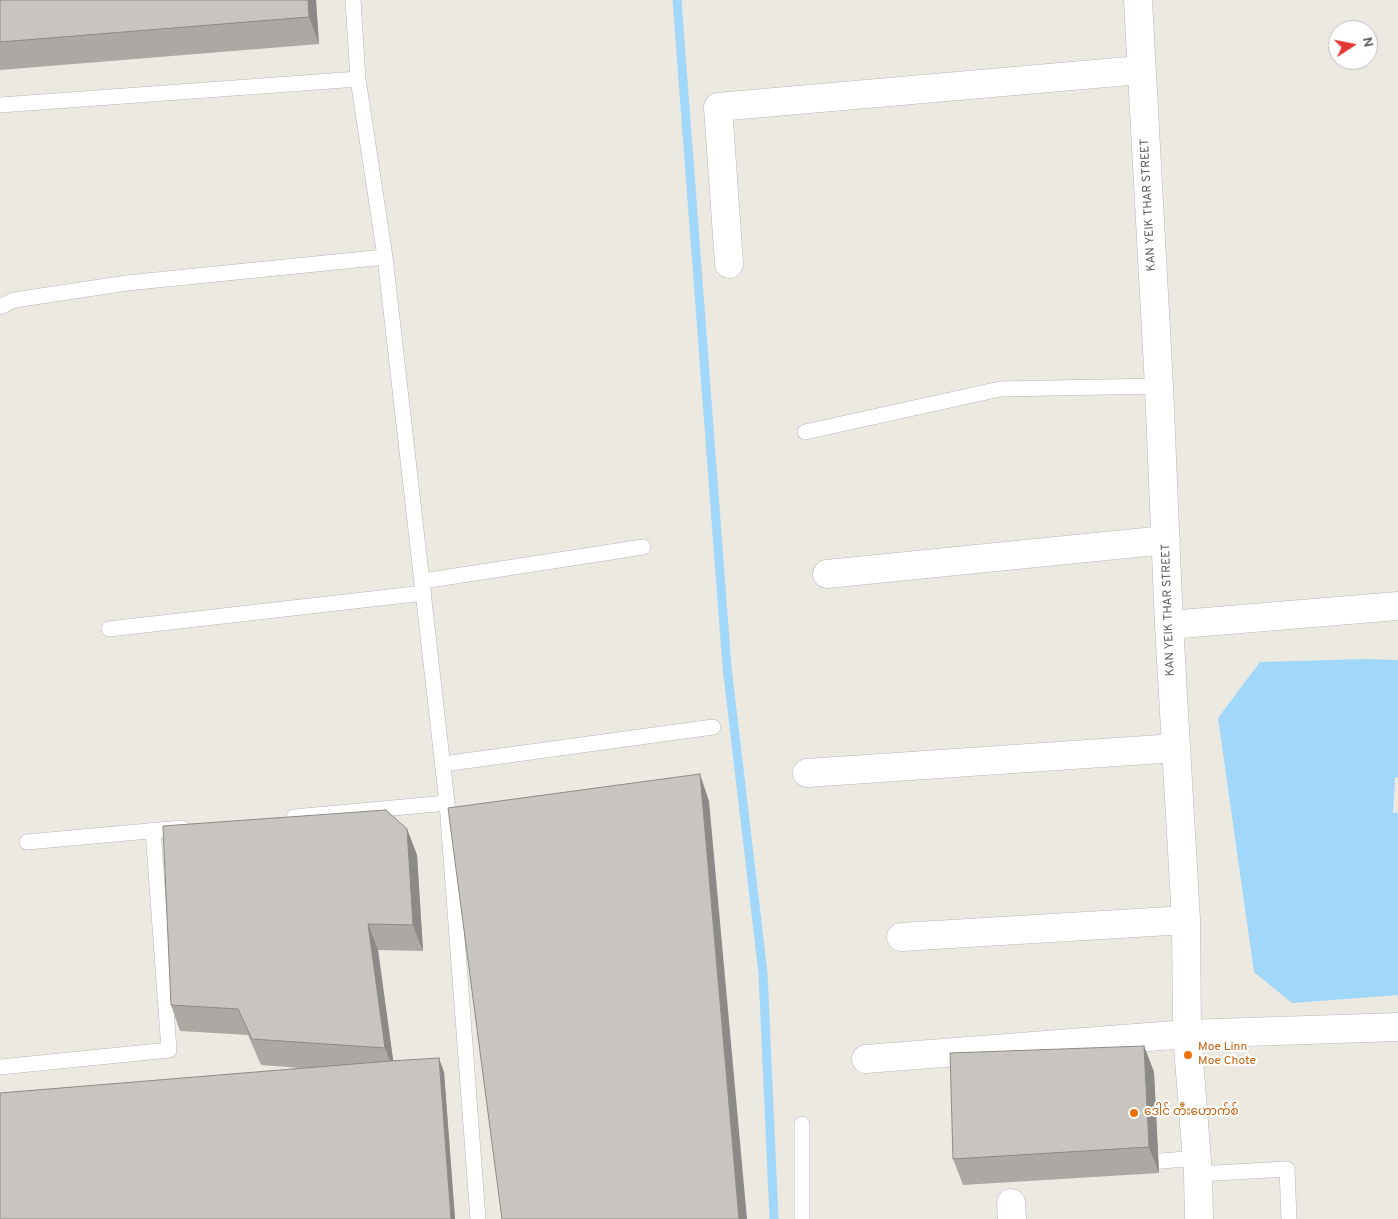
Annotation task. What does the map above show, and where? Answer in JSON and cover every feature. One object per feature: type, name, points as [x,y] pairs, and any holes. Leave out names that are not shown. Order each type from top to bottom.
[{"type":"street","name":"KAN YEIK THAR STREET","points":[[1138,0],[1140,70],[1159,386],[1169,626],[1186,920],[1188,1034],[1199,1219]]},
{"type":"street","points":[[729,264],[718,107],[1140,70]]},
{"type":"street","points":[[827,574],[1166,540]]},
{"type":"street","points":[[1169,626],[1398,606]]},
{"type":"street","points":[[807,773],[1176,748]]},
{"type":"street","points":[[901,937],[1186,920]]},
{"type":"street","points":[[866,1059],[1188,1034],[1398,1027]]},
{"type":"lane","points":[[353,0],[358,79],[385,257],[447,803],[478,1219]]},
{"type":"lane","points":[[0,104],[358,79]]},
{"type":"lane","points":[[0,307],[14,300],[127,283],[385,257]]},
{"type":"lane","points":[[805,432],[1000,389],[1159,386]]},
{"type":"lane","points":[[109,630],[423,587],[643,547]]},
{"type":"lane","points":[[443,764],[713,727]]},
{"type":"lane","points":[[280,818],[447,803]]},
{"type":"lane","points":[[27,842],[192,827]]},
{"type":"lane","points":[[0,1067],[169,1050],[153,830]]},
{"type":"lane","points":[[802,1124],[802,1219]]},
{"type":"lane","points":[[1127,1163],[1287,1169],[1289,1219]]},
{"type":"water","points":[[1398,660],[1398,777],[1395,778],[1393,813],[1398,813],[1398,995],[1292,1003],[1254,972],[1218,718],[1260,662]]},
{"type":"building","points":[[0,0],[308,0],[309,17],[0,42]]},
{"type":"building","points":[[700,774],[739,1219],[502,1219],[448,808]]},
{"type":"building","points":[[386,810],[407,829],[413,925],[368,924],[385,1048],[252,1039],[238,1009],[171,1005],[163,826]]},
{"type":"building","points":[[1144,1046],[1149,1147],[953,1159],[950,1053]]},
{"type":"building","points":[[439,1058],[451,1219],[0,1219],[0,1093]]},
{"type":"waterway","points":[[677,0],[727,667],[763,973],[774,1219]]},
{"type":"place","name":"Moe Linn Moe Chote","points":[[1188,1055]]},
{"type":"place","name":"ဒေါင် တီးဟောက်စ်","points":[[1134,1113]]}]
